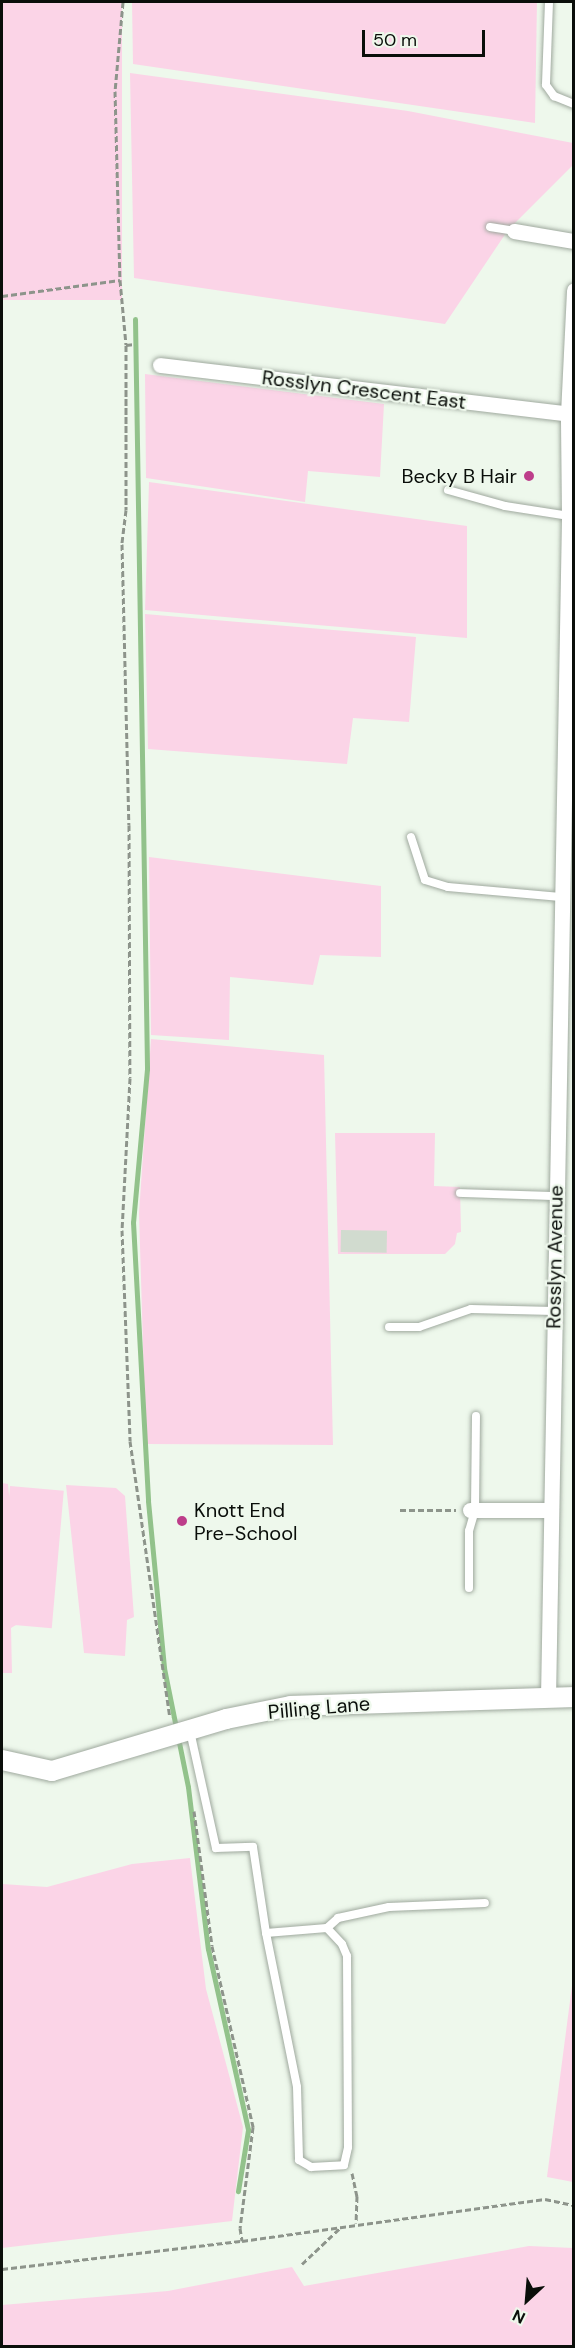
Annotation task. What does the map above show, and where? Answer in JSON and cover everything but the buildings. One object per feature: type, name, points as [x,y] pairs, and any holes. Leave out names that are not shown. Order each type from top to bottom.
[{"type":"street","points":[[514,231],[573,241]]},
{"type":"street","name":"Rosslyn Avenue","points":[[548,1698],[571,436],[568,414],[573,290]]},
{"type":"street","name":"Rosslyn Crescent East","points":[[160,365],[568,414]]},
{"type":"street","points":[[472,1510],[551,1510]]},
{"type":"street","name":"Pilling Lane","points":[[2,1760],[51,1771],[182,1732],[291,1706],[573,1697]]},
{"type":"lane","points":[[549,2],[546,85],[554,96],[573,105]]},
{"type":"lane","points":[[490,227],[514,231]]},
{"type":"lane","points":[[448,489],[505,506],[569,516]]},
{"type":"lane","points":[[411,837],[425,880],[448,887],[561,897]]},
{"type":"lane","points":[[460,1193],[556,1197]]},
{"type":"lane","points":[[389,1327],[419,1327],[471,1309],[554,1311]]},
{"type":"lane","points":[[469,1588],[469,1531],[476,1416]]},
{"type":"lane","points":[[182,1732],[216,1848],[253,1847],[266,1933],[297,2087],[299,2160],[311,2167],[335,2167],[344,2164],[348,2157],[347,1956],[342,1944],[327,1928]]},
{"type":"lane","points":[[266,1933],[327,1928],[338,1918],[389,1907],[485,1903]]},
{"type":"path","points":[[123,2],[115,91],[120,280],[126,345],[126,510],[122,544],[129,825],[130,1078],[122,1230],[130,1441],[136,1496],[169,1707]]},
{"type":"path","points":[[2,296],[120,280]]},
{"type":"path","points":[[126,345],[135,344]]},
{"type":"path","points":[[400,1510],[472,1510]]},
{"type":"path","points":[[212,1946],[253,2127],[240,2228],[242,2241]]},
{"type":"path","points":[[348,2157],[357,2196],[356,2224]]},
{"type":"path","points":[[2,2269],[242,2241],[545,2199],[573,2205]]},
{"type":"path","points":[[302,2264],[343,2226]]},
{"type":"shaded area","points":[[2,2],[122,2],[122,300],[2,300]]},
{"type":"shaded area","points":[[132,2],[537,2],[535,123],[133,64]]},
{"type":"shaded area","points":[[130,73],[408,111],[573,143],[573,165],[508,230],[445,324],[134,278]]},
{"type":"shaded area","points":[[145,374],[384,404],[380,477],[308,471],[305,502],[146,478]]},
{"type":"shaded area","points":[[149,482],[467,526],[467,638],[145,610]]},
{"type":"shaded area","points":[[145,614],[416,637],[409,722],[353,718],[347,764],[148,749]]},
{"type":"shaded area","points":[[149,857],[381,886],[381,957],[320,955],[313,985],[230,977],[229,1040],[151,1035]]},
{"type":"shaded area","points":[[151,1039],[324,1055],[333,1445],[146,1444],[139,1213]]},
{"type":"shaded area","points":[[335,1133],[435,1133],[434,1186],[460,1187],[461,1232],[457,1233],[455,1244],[445,1254],[338,1254]]},
{"type":"shaded area","points":[[2,1483],[8,1484],[21,1622],[11,1628],[12,1673],[2,1673]]},
{"type":"shaded area","points":[[66,1485],[116,1488],[125,1496],[134,1617],[127,1620],[125,1656],[84,1653]]},
{"type":"shaded area","points":[[10,1486],[64,1491],[52,1628],[2,1624],[2,1577]]},
{"type":"shaded area","points":[[190,1858],[206,1989],[243,2127],[232,2221],[2,2248],[2,1884],[47,1887],[132,1864]]},
{"type":"shaded area","points":[[573,1978],[573,2182],[547,2177]]},
{"type":"shaded area","points":[[529,2246],[573,2248],[573,2346],[2,2346],[2,2305],[168,2291],[292,2267],[304,2286]]},
{"type":"waterway","points":[[135,319],[147,1069],[133,1222],[148,1501],[164,1668],[188,1787],[208,1949],[248,2130],[238,2191]]},
{"type":"place","name":"Becky B Hair","points":[[529,476]]},
{"type":"place","name":"Knott End Pre-School","points":[[182,1521]]}]
